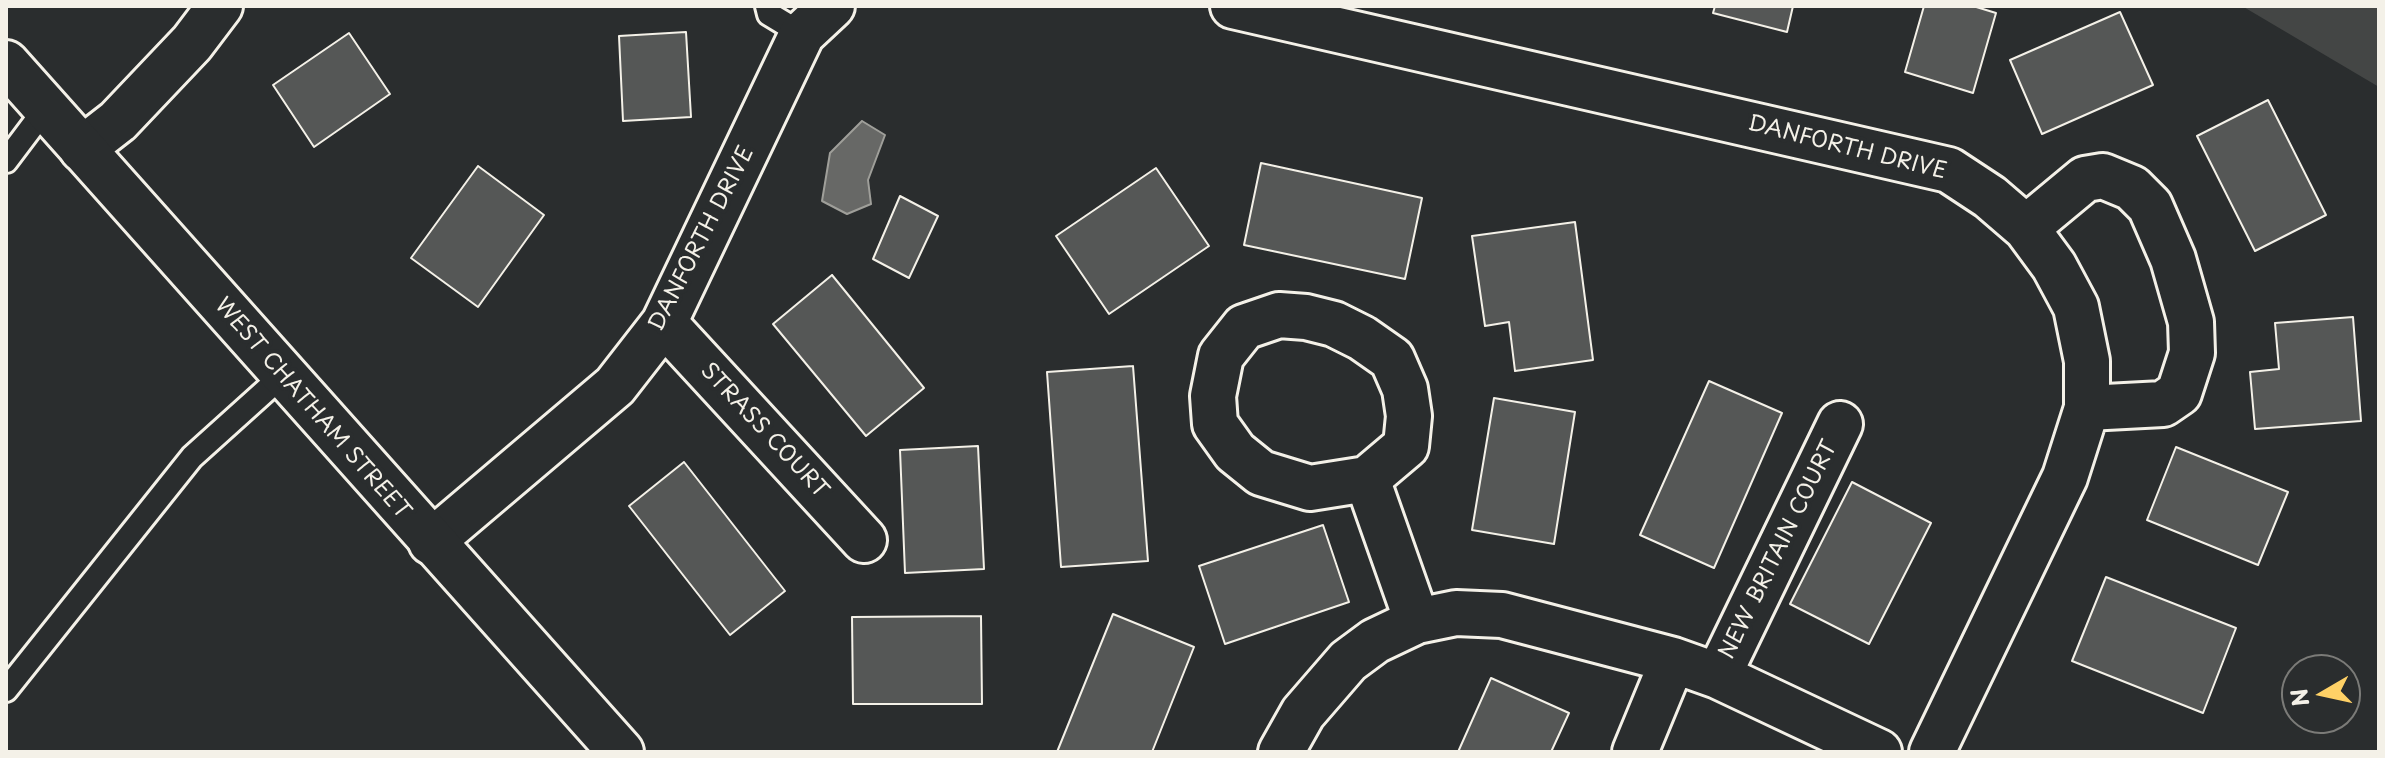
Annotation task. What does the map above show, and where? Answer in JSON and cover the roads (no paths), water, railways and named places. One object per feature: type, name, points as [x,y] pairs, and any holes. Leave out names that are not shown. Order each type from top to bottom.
[{"type":"street","points":[[82,149],[118,121],[192,43],[220,6]]},
{"type":"street","name":"DANFORTH DRIVE","points":[[1233,6],[1949,170],[1990,197],[2026,228],[2054,266],[2076,307],[2087,361],[2087,408],[2065,477],[1932,752]]},
{"type":"street","name":"DANFORTH DRIVE","points":[[431,542],[615,386],[664,323],[817,20]]},
{"type":"street","name":"WEST CHATHAM STREET","points":[[6,63],[621,752]]},
{"type":"street","points":[[2026,228],[2085,179],[2103,176],[2132,188],[2150,206],[2173,259],[2191,322],[2192,353],[2179,393],[2163,404],[2087,408]]},
{"type":"street","points":[[1279,315],[1306,317],[1362,338],[1392,359],[1405,389],[1409,416],[1406,446],[1367,479],[1310,488],[1261,473],[1235,452],[1215,424],[1213,396],[1221,356],[1244,327],[1279,315]]},
{"type":"street","name":"STRASS COURT","points":[[664,323],[864,540]]},
{"type":"street","name":"NEW BRITAIN COURT","points":[[1718,676],[1840,424]]},
{"type":"street","points":[[1367,479],[1417,621]]},
{"type":"street","points":[[1281,752],[1303,713],[1348,661],[1375,641],[1417,621],[1456,613],[1502,615],[1673,660],[1718,676],[1879,752]]},
{"type":"street","points":[[1635,752],[1673,660]]},
{"type":"lane","points":[[767,6],[769,14],[817,20]]},
{"type":"lane","points":[[6,161],[46,108]]},
{"type":"lane","points":[[6,690],[192,457],[283,375]]}]
